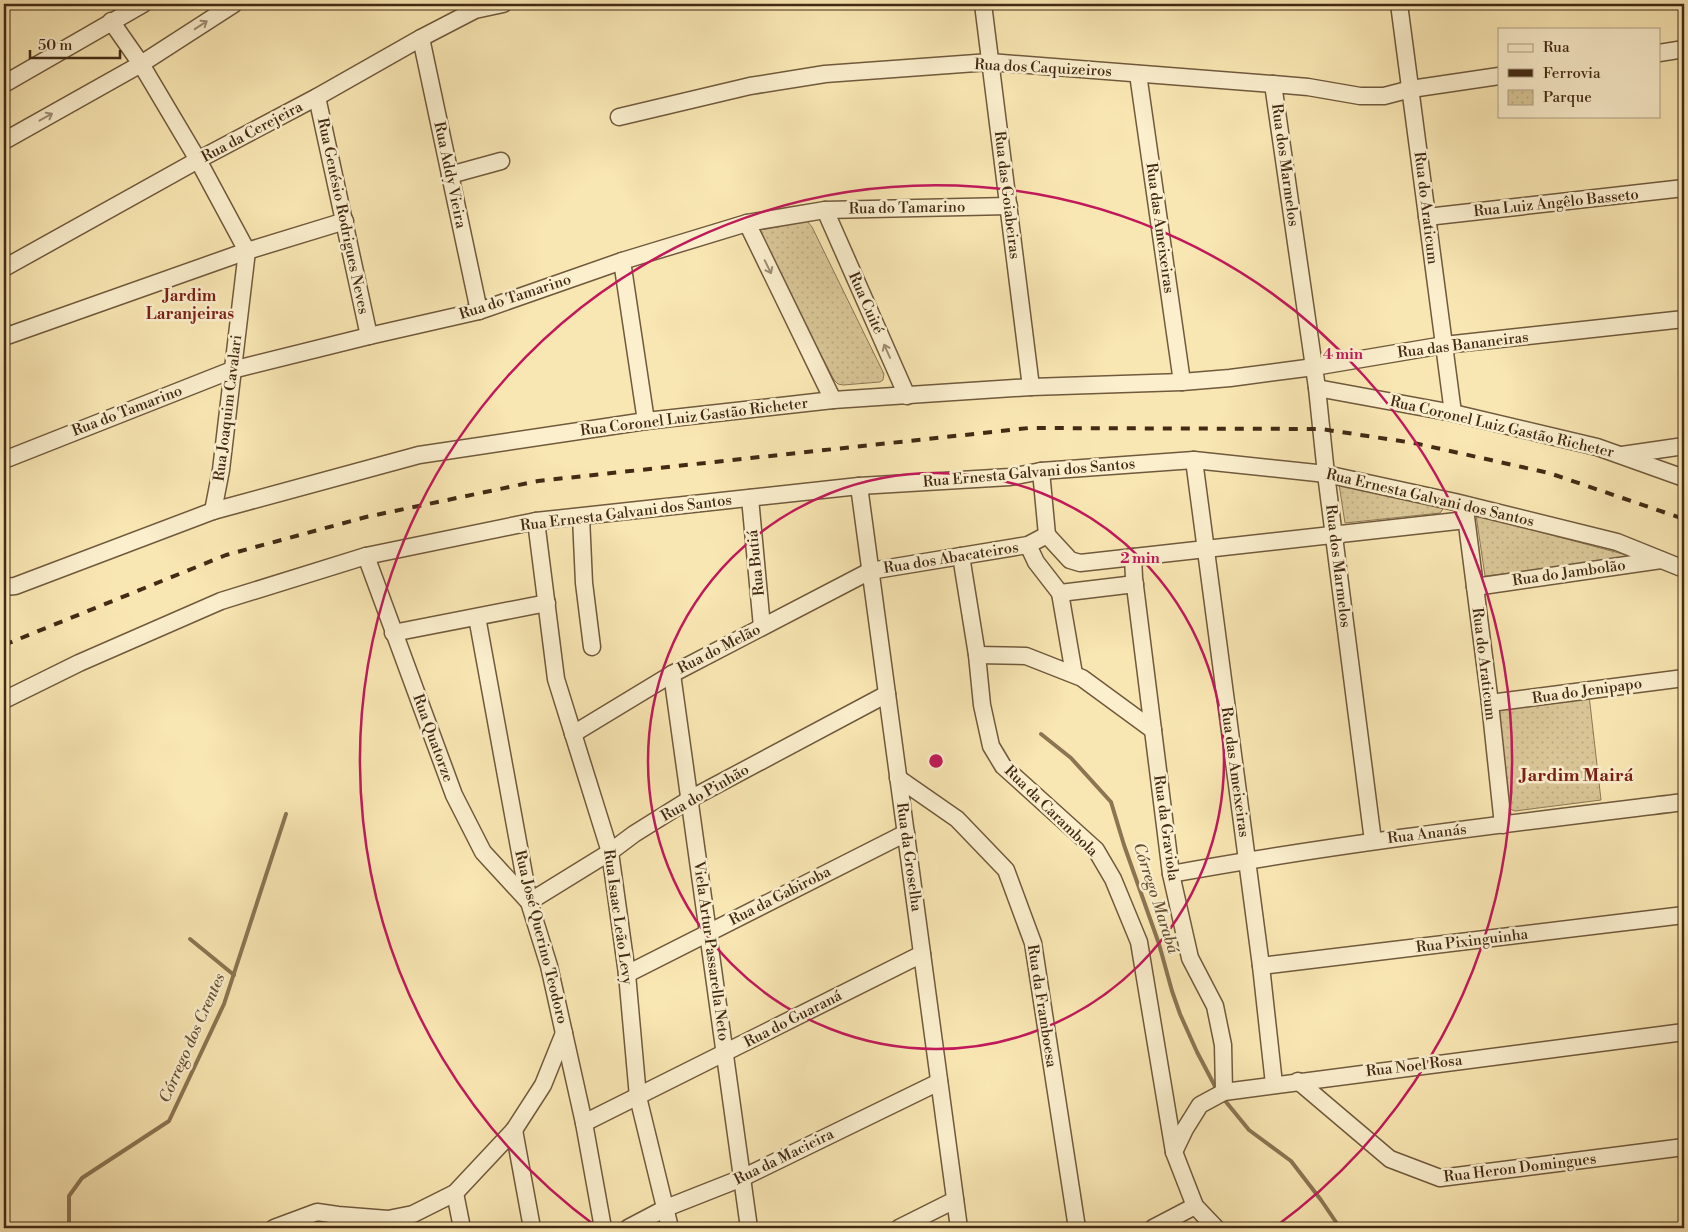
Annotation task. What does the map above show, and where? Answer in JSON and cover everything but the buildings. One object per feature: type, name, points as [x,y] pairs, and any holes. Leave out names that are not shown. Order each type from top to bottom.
[{"type":"street","points":[[4,84],[143,4]]},
{"type":"street","points":[[4,141],[140,64],[234,4]]},
{"type":"street","name":"Rua da Cerejeira","points":[[4,268],[421,38],[475,10],[503,4]]},
{"type":"street","name":"Rua das Goiabeiras","points":[[983,4],[1031,387]]},
{"type":"street","name":"Rua do Araticum","points":[[1399,4],[1453,413]]},
{"type":"street","points":[[111,21],[140,64],[198,160],[247,251]]},
{"type":"street","name":"Rua Addy Vieira","points":[[421,38],[479,311]]},
{"type":"street","points":[[1660,53],[1684,49]]},
{"type":"street","name":"Rua dos Caquizeiros","points":[[618,117],[750,86],[825,74],[990,62],[1308,87],[1360,96],[1384,96],[1411,89],[1498,76]]},
{"type":"street","name":"Rua das Ameixeiras","points":[[1138,74],[1182,382]]},
{"type":"street","name":"Rua dos Marmelos","points":[[1274,84],[1317,388],[1326,474],[1373,840]]},
{"type":"street","name":"Rua Genésio Rodrigues Neves","points":[[317,97],[369,336]]},
{"type":"street","points":[[450,175],[501,161]]},
{"type":"street","name":"Rua Luiz Angêlo Basseto","points":[[1427,217],[1684,188]]},
{"type":"street","name":"Rua do Tamarino","points":[[4,460],[232,370],[479,311],[622,261],[747,223],[825,210],[1009,206]]},
{"type":"street","name":"Rua Cuité","points":[[825,210],[907,396]]},
{"type":"street","points":[[4,336],[247,251],[345,221]]},
{"type":"street","points":[[747,223],[833,400]]},
{"type":"street","name":"Rua Joaquim Cavalari","points":[[213,511],[221,470],[247,251]]},
{"type":"street","points":[[622,261],[646,421]]},
{"type":"street","name":"Rua das Bananeiras","points":[[1182,382],[1314,367],[1444,346],[1684,319]]},
{"type":"street","name":"Rua Coronel Luiz Gastão Richeter","points":[[4,587],[15,586],[213,511],[419,455],[646,421],[833,400],[1031,387],[1182,382]]},
{"type":"street","name":"Rua Coronel Luiz Gastão Richeter","points":[[1317,388],[1453,413],[1597,447],[1684,478]]},
{"type":"street","points":[[1619,455],[1684,446]]},
{"type":"street","name":"Rua das Ameixeiras","points":[[1194,460],[1247,860],[1274,1084]]},
{"type":"street","name":"Rua Ernesta Galvani dos Santos","points":[[4,700],[79,663],[220,601],[366,556],[536,521],[859,486],[1010,477],[1041,471],[1194,460],[1326,474],[1465,512],[1617,542],[1684,569]]},
{"type":"street","points":[[1041,471],[1048,536],[1070,560],[1080,563],[1334,535],[1465,512]]},
{"type":"street","name":"Rua da Groselha","points":[[859,486],[959,1228]]},
{"type":"street","name":"Rua Butiá","points":[[750,498],[762,627]]},
{"type":"street","name":"Rua do Araticum","points":[[1465,512],[1490,704],[1503,825]]},
{"type":"street","points":[[581,517],[584,582],[592,647]]},
{"type":"street","name":"Rua Isaac Leão Levy","points":[[536,521],[556,679],[610,852],[627,974],[638,1097],[670,1228]]},
{"type":"street","name":"Rua dos Abacateiros","points":[[870,571],[1028,545],[1048,536]]},
{"type":"street","points":[[1028,545],[1036,562],[1060,593],[1074,674]]},
{"type":"street","name":"Rua Quatorze","points":[[366,556],[454,795],[483,852],[529,902]]},
{"type":"street","name":"Rua da Carambola","points":[[961,556],[977,655],[982,705],[992,746],[1003,766],[1096,850],[1113,879],[1139,942],[1174,1152],[1195,1206],[1216,1228]]},
{"type":"street","name":"Rua da Graviola","points":[[1133,557],[1172,874],[1190,958],[1215,1006],[1223,1045],[1224,1092]]},
{"type":"street","name":"Rua do Jambolão","points":[[1475,586],[1663,560]]},
{"type":"street","name":"Rua do Melão","points":[[573,734],[672,674],[870,571]]},
{"type":"street","points":[[1060,593],[1135,584]]},
{"type":"street","points":[[394,634],[547,603]]},
{"type":"street","name":"Rua José Querino Teodoro","points":[[477,617],[529,902],[549,966],[584,1123],[603,1228]]},
{"type":"street","points":[[977,655],[1026,656],[1074,674],[1153,730]]},
{"type":"street","name":"Viela Artur Passarella Neto","points":[[672,674],[749,1228]]},
{"type":"street","name":"Rua do Jenipapo","points":[[1490,704],[1684,678]]},
{"type":"street","name":"Rua do Pinhão","points":[[529,902],[610,852],[634,834],[690,799],[887,694]]},
{"type":"street","name":"Rua da Framboesa","points":[[898,778],[957,818],[1006,870],[1033,943],[1077,1228]]},
{"type":"street","name":"Rua Ananás","points":[[1172,874],[1373,840],[1684,802]]},
{"type":"street","name":"Rua da Gabiroba","points":[[627,974],[906,833]]},
{"type":"street","name":"Rua Pixinguinha","points":[[1260,966],[1684,915]]},
{"type":"street","name":"Rua do Guaraná","points":[[584,1123],[922,954]]},
{"type":"street","name":"Rua Noel Rosa","points":[[1174,1152],[1185,1129],[1200,1105],[1224,1092],[1684,1032]]},
{"type":"street","points":[[274,1228],[317,1212],[340,1222],[389,1223],[413,1214],[455,1193],[514,1130],[543,1085],[564,1033]]},
{"type":"street","name":"Rua Heron Domingues","points":[[1298,1081],[1390,1159],[1440,1178],[1684,1148]]},
{"type":"street","name":"Rua da Macieira","points":[[628,1228],[666,1208],[742,1178],[940,1082]]},
{"type":"street","points":[[514,1130],[532,1228]]},
{"type":"street","points":[[455,1193],[462,1228]]},
{"type":"street","points":[[899,1228],[956,1200]]},
{"type":"street","points":[[1153,1228],[1195,1206]]},
{"type":"green space","points":[[807,221],[812,227],[884,374],[883,380],[880,382],[843,385],[838,384],[834,380],[759,237],[761,228]]},
{"type":"green space","points":[[1339,484],[1442,505],[1443,509],[1440,513],[1345,523]]},
{"type":"green space","points":[[1476,515],[1638,558],[1485,576]]},
{"type":"green space","points":[[1589,695],[1601,800],[1515,811],[1510,809],[1506,802],[1497,715],[1500,709]]},
{"type":"waterway","name":"Córrego Marabá","points":[[1041,734],[1071,758],[1111,802],[1159,944],[1180,1014],[1217,1090]]},
{"type":"waterway","name":"Córrego dos Crentes","points":[[69,1228],[69,1196],[82,1178],[169,1121],[224,1004],[286,814]]},
{"type":"waterway","points":[[190,939],[234,975]]},
{"type":"waterway","name":"Córrego Marabá","points":[[1222,1097],[1249,1130],[1291,1161],[1340,1228]]},
{"type":"railway","points":[[4,645],[226,555],[366,517],[538,481],[1029,428],[1321,429],[1414,443],[1549,473],[1684,519]]},
{"type":"district","name":"Jardim Laranjeiras","points":[[190,305]]},
{"type":"district","name":"Jardim Mairá","points":[[1577,775]]}]
